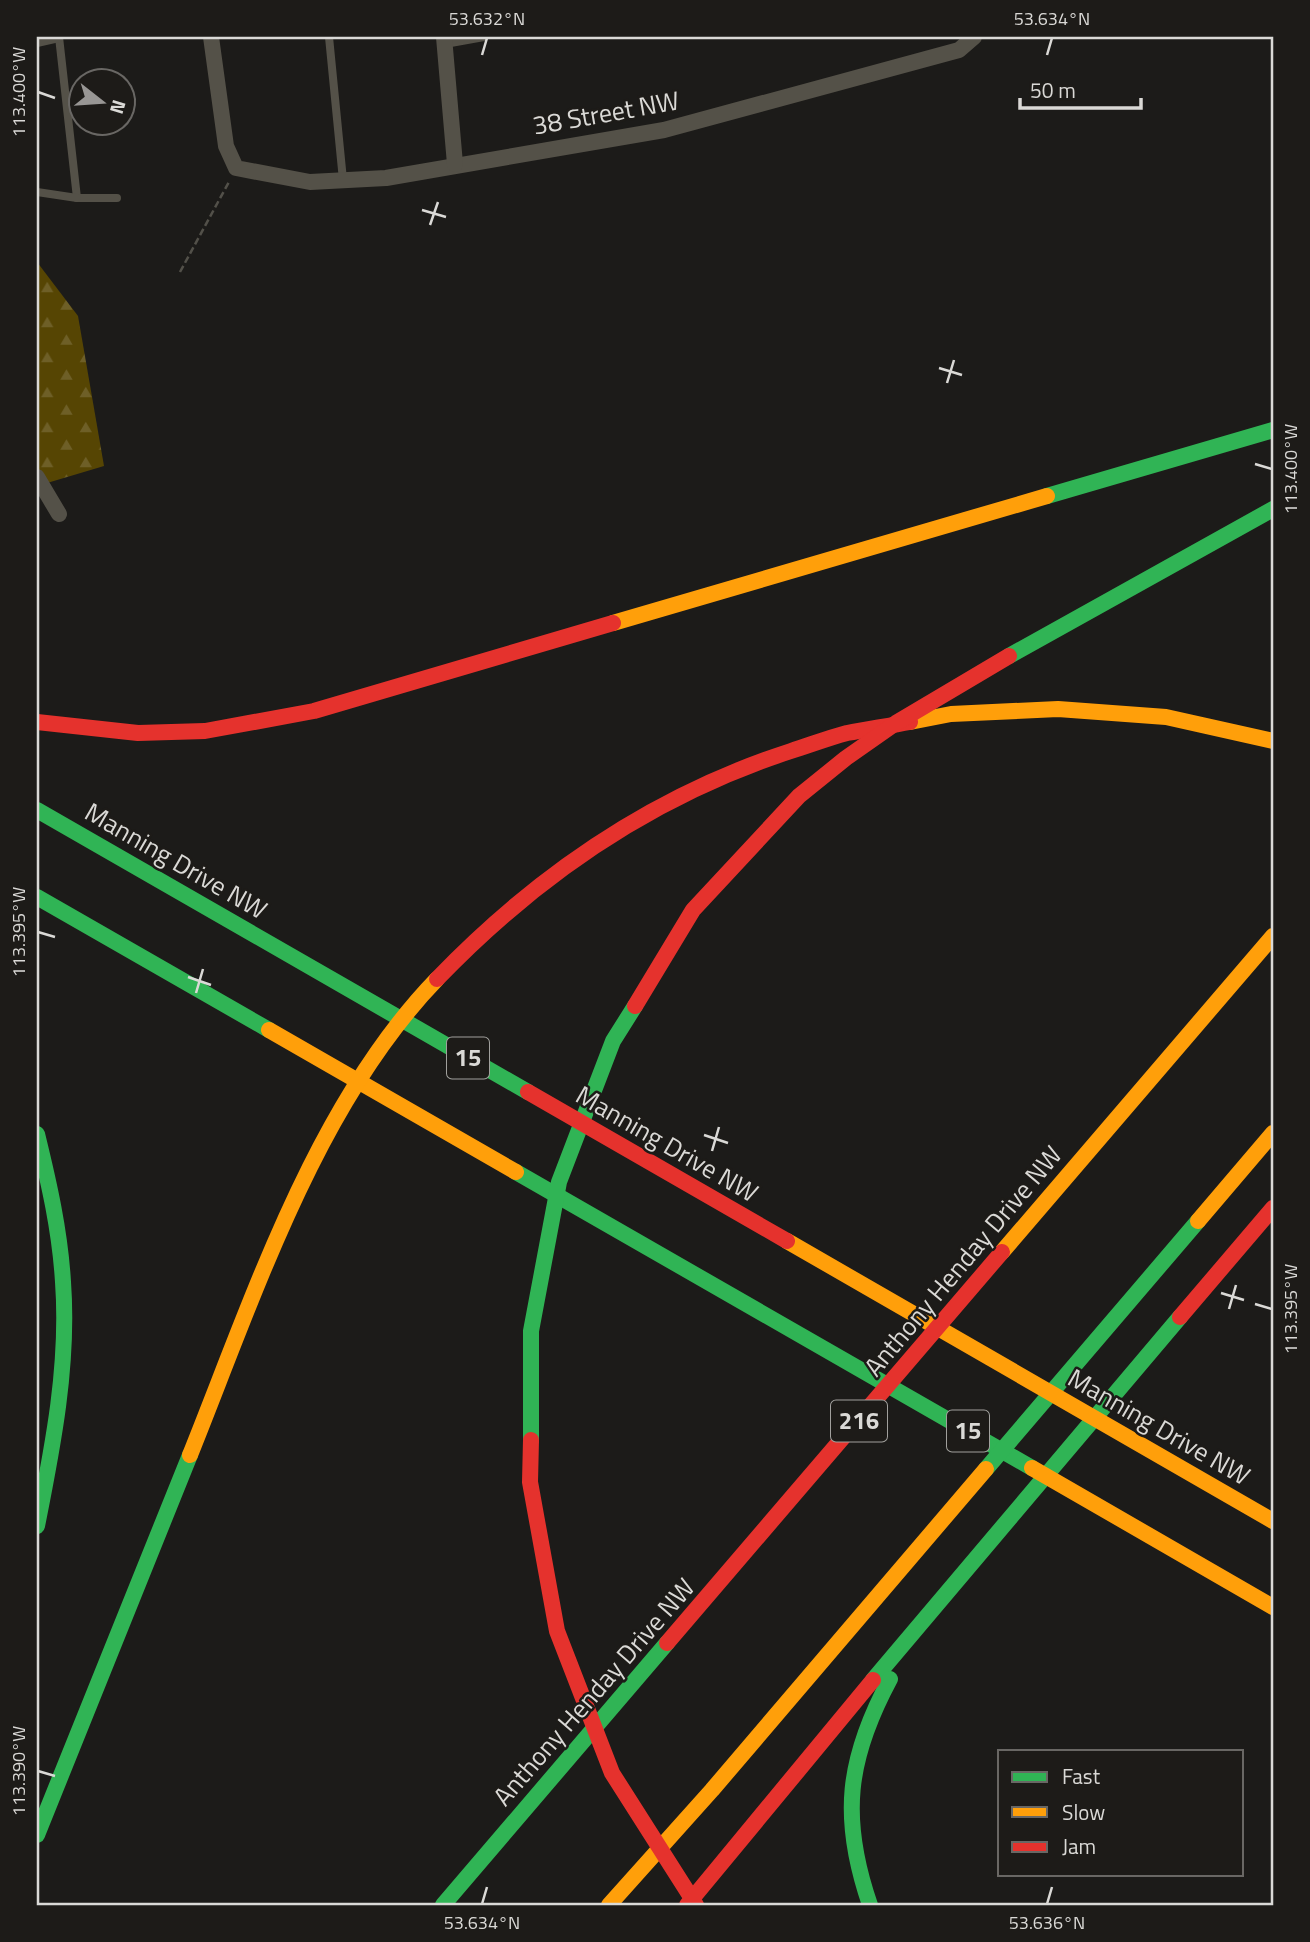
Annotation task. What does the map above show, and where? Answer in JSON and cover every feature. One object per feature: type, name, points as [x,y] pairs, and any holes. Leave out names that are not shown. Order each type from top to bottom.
[{"type":"highway","points":[[37,722],[138,733],[205,731],[314,711],[1273,430]]},
{"type":"highway","points":[[696,1905],[662,1859],[622,1795],[597,1743],[577,1690],[546,1580],[531,1490],[527,1370],[541,1251],[567,1155],[599,1072],[619,1027],[649,974],[696,907],[758,834],[842,760],[888,727],[946,692],[1273,509]]},
{"type":"highway","points":[[37,1835],[264,1271],[339,1112],[395,1027],[424,993],[499,918],[554,872],[642,815],[705,782],[771,756],[884,723],[943,715],[1097,708],[1177,719],[1240,731],[1273,741]]},
{"type":"highway","name":"Manning Drive NW","points":[[37,810],[1273,1521]]},
{"type":"highway","name":"15","points":[[37,897],[1273,1607]]},
{"type":"highway","name":"Anthony Henday Drive NW","points":[[443,1905],[1273,936]]},
{"type":"highway","points":[[609,1905],[712,1790],[1273,1133]]},
{"type":"highway","points":[[37,1134],[57,1215],[66,1307],[60,1401],[37,1526]]},
{"type":"highway","points":[[687,1905],[929,1612],[1273,1210]]},
{"type":"highway","points":[[1231,1583],[1273,1617]]},
{"type":"highway","points":[[870,1905],[860,1880],[851,1834],[849,1805],[853,1779],[863,1736],[878,1698],[929,1612]]},
{"type":"street","points":[[211,37],[226,146],[236,168]]},
{"type":"street","name":"38 Street NW","points":[[236,168],[310,182],[386,178],[664,130],[959,50],[974,37]]},
{"type":"street","points":[[445,40],[455,164]]},
{"type":"street","points":[[37,477],[59,514]]},
{"type":"lane","points":[[37,43],[59,37],[77,198]]},
{"type":"lane","points":[[329,37],[343,180]]},
{"type":"lane","points":[[445,40],[484,37]]},
{"type":"lane","points":[[37,192],[77,198],[117,198]]},
{"type":"path","points":[[180,272],[236,168]]},
{"type":"green space","points":[[37,262],[78,316],[104,466],[37,486]]},
{"type":"traffic: fast","points":[[1047,496],[1273,430]]},
{"type":"traffic: fast","points":[[1009,656],[1273,509]]},
{"type":"traffic: fast","points":[[37,810],[528,1092]]},
{"type":"traffic: fast","points":[[37,897],[269,1030]]},
{"type":"traffic: fast","points":[[531,1440],[531,1331],[559,1182],[613,1041],[635,1006]]},
{"type":"traffic: fast","points":[[37,1134],[57,1226],[64,1313],[62,1374],[49,1466],[37,1526]]},
{"type":"traffic: fast","points":[[516,1172],[1032,1468]]},
{"type":"traffic: fast","points":[[986,1469],[1198,1221]]},
{"type":"traffic: fast","points":[[873,1680],[1180,1317]]},
{"type":"traffic: fast","points":[[37,1835],[190,1455]]},
{"type":"traffic: fast","points":[[443,1905],[667,1643]]},
{"type":"traffic: fast","points":[[870,1905],[854,1844],[853,1789],[865,1736],[890,1679]]},
{"type":"traffic: slow","points":[[613,623],[1047,496]]},
{"type":"traffic: slow","points":[[910,722],[951,714],[1058,709],[1166,717],[1273,741]]},
{"type":"traffic: slow","points":[[1002,1252],[1273,936]]},
{"type":"traffic: slow","points":[[190,1455],[264,1267],[323,1143],[356,1084],[394,1029],[437,979]]},
{"type":"traffic: slow","points":[[269,1030],[516,1172]]},
{"type":"traffic: slow","points":[[1198,1221],[1273,1133]]},
{"type":"traffic: slow","points":[[787,1241],[1273,1521]]},
{"type":"traffic: slow","points":[[1032,1468],[1273,1607]]},
{"type":"traffic: slow","points":[[609,1905],[712,1790],[986,1469]]},
{"type":"traffic: jam","points":[[37,722],[138,733],[205,731],[314,711],[613,623]]},
{"type":"traffic: jam","points":[[635,1006],[693,910],[799,796],[846,758],[896,723],[1009,656]]},
{"type":"traffic: jam","points":[[437,979],[515,906],[557,873],[645,815],[741,769],[791,751],[847,733],[910,722]]},
{"type":"traffic: jam","points":[[528,1092],[787,1241]]},
{"type":"traffic: jam","points":[[1180,1317],[1273,1208]]},
{"type":"traffic: jam","points":[[667,1643],[1002,1252]]},
{"type":"traffic: jam","points":[[531,1440],[530,1482],[557,1631],[612,1773],[696,1905]]},
{"type":"traffic: jam","points":[[687,1905],[873,1680]]}]
